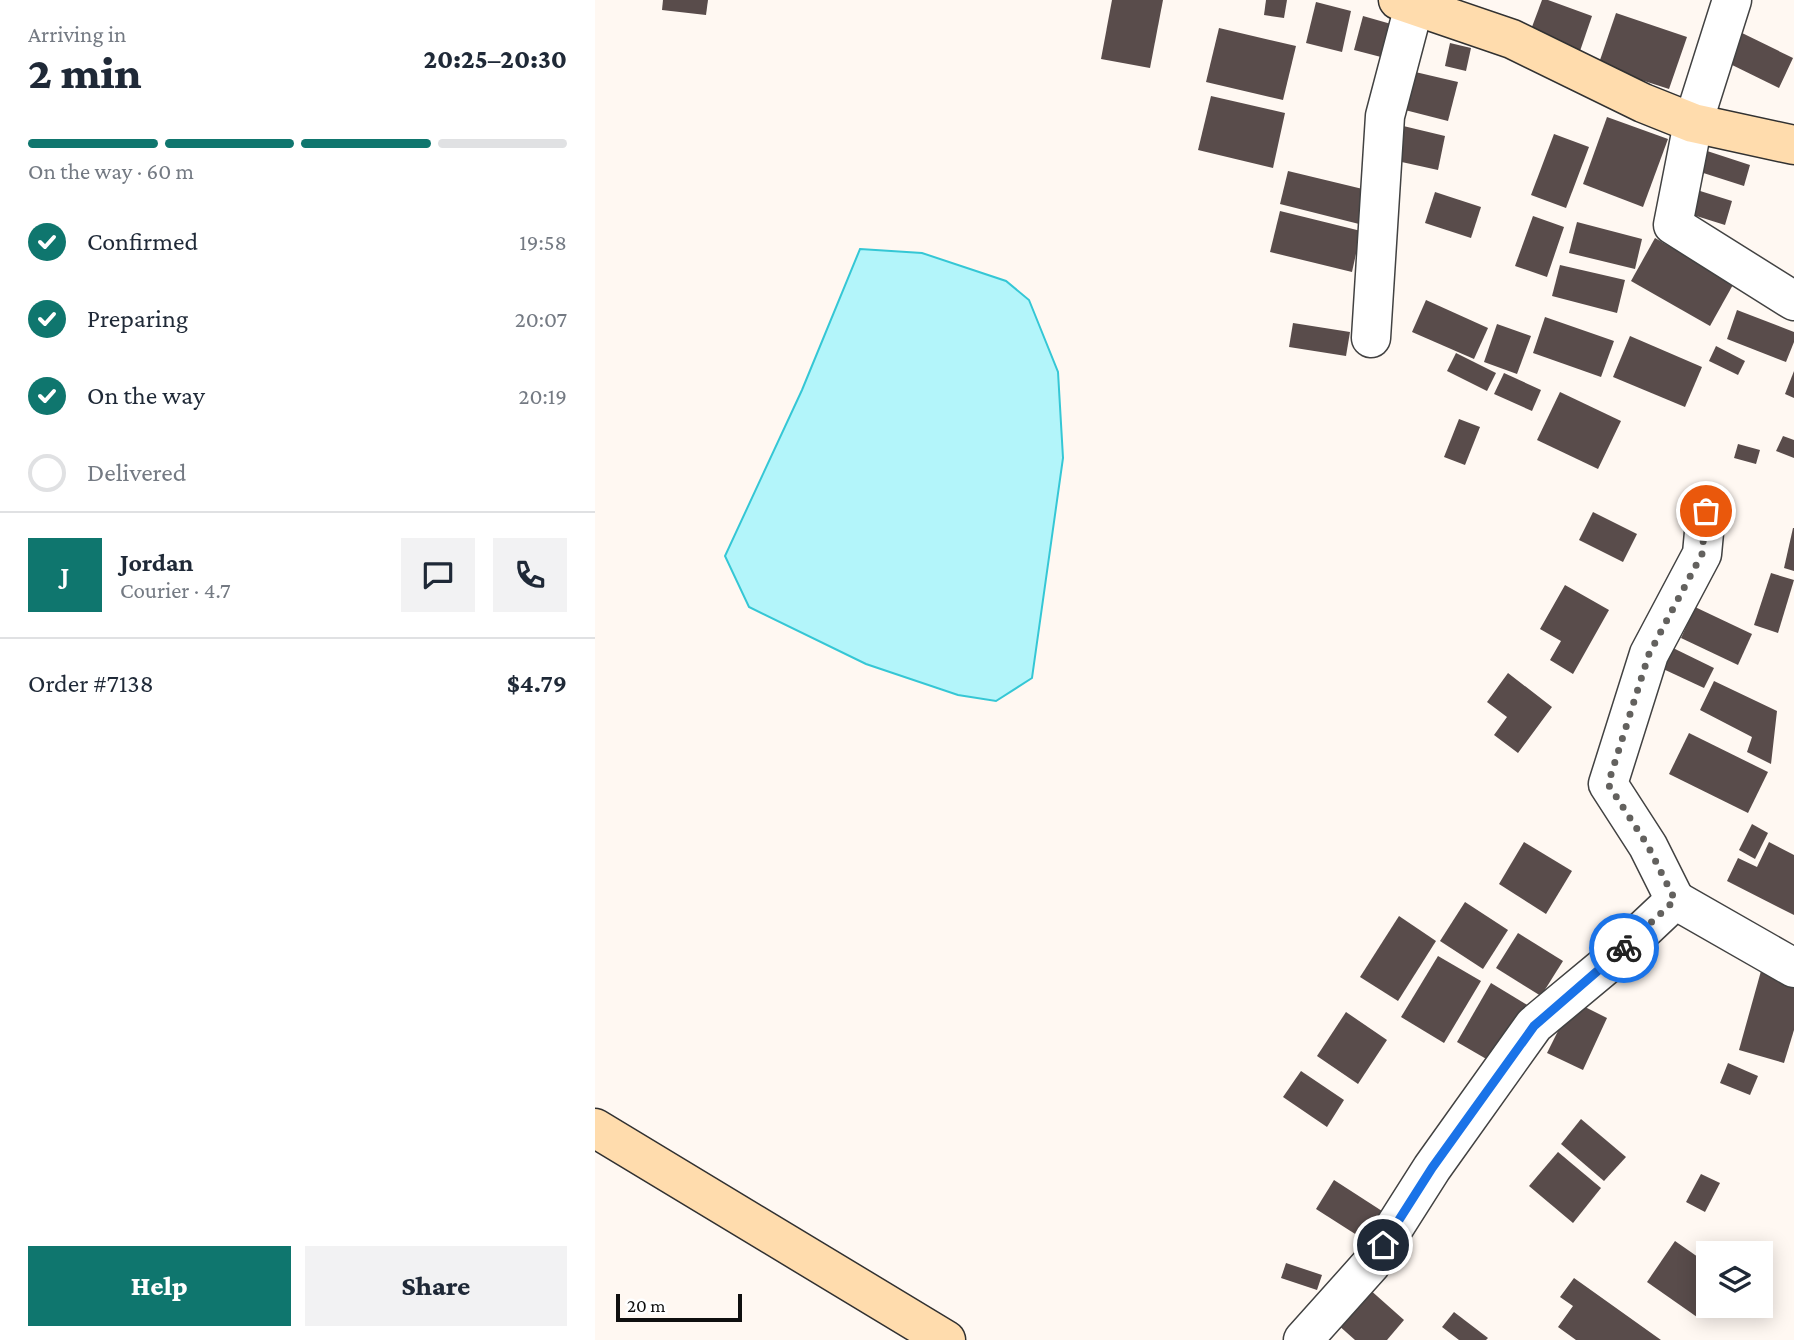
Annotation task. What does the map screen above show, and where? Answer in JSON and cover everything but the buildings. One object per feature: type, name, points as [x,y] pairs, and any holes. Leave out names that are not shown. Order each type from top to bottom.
[{"type":"street","points":[[1732,0],[1693,123],[1673,225],[1794,301]]},
{"type":"street","points":[[1371,338],[1385,116],[1406,3],[1512,39],[1643,103],[1693,123],[1794,145]]},
{"type":"street","points":[[1706,511],[1702,554],[1649,654],[1608,784],[1648,846],[1675,900],[1794,968]]},
{"type":"street","points":[[1303,1340],[1371,1264],[1432,1168],[1534,1026],[1605,966],[1675,900]]},
{"type":"street","points":[[595,1128],[946,1340]]},
{"type":"water","points":[[860,249],[922,253],[1006,281],[1029,300],[1058,372],[1063,458],[1032,678],[996,701],[958,695],[866,664],[749,607],[725,556],[802,390]]},
{"type":"way so far","points":[[1624,948],[1675,900],[1648,846],[1608,784],[1649,654],[1702,554],[1706,511]]},
{"type":"route","points":[[1383,1245],[1432,1168],[1534,1026],[1624,948]]}]
